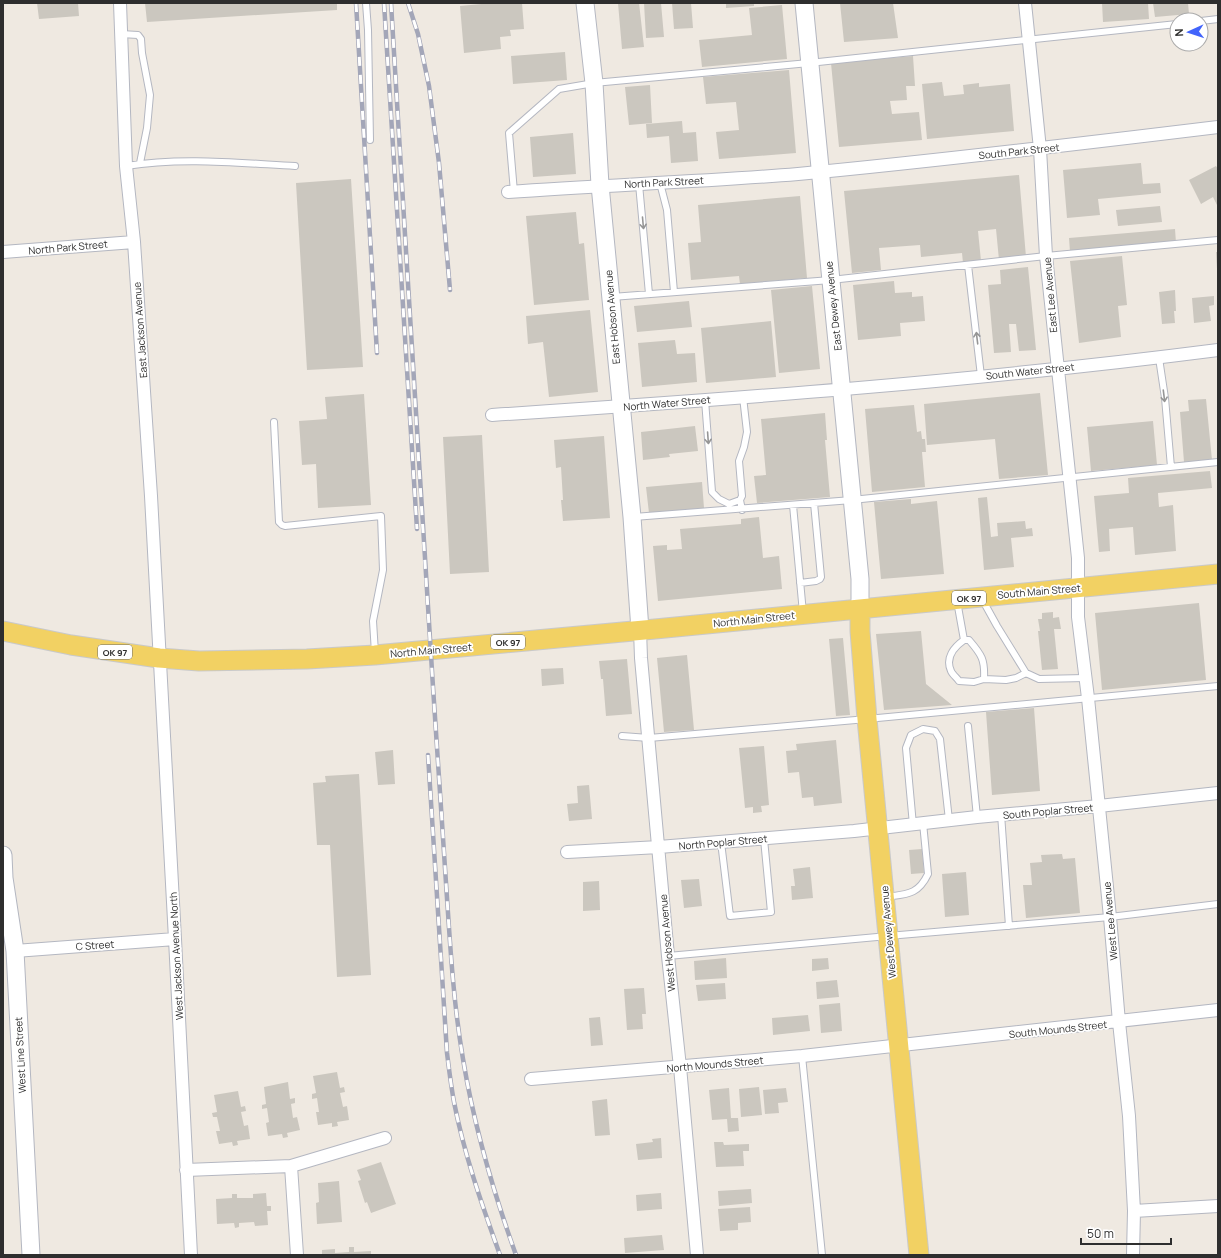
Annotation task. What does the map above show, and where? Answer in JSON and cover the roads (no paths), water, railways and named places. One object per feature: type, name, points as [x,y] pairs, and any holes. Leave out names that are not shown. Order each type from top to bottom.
[{"type":"main road","name":"South Main Street","points":[[860,609],[980,596],[1218,574]]},
{"type":"main road","name":"North Main Street","points":[[3,631],[71,645],[159,658],[199,661],[239,661],[375,655],[860,609]]},
{"type":"main road","name":"West Dewey Avenue","points":[[860,609],[860,631],[867,719],[919,1255]]},
{"type":"street","name":"East Jackson Avenue","points":[[120,3],[126,166],[134,242],[151,496],[159,658]]},
{"type":"street","name":"East Hobson Avenue","points":[[586,3],[594,83],[600,185],[610,297],[632,517],[640,630]]},
{"type":"street","name":"East Dewey Avenue","points":[[804,3],[860,585],[860,609]]},
{"type":"street","name":"East Lee Avenue","points":[[1025,3],[1040,149],[1046,256],[1078,558],[1078,587]]},
{"type":"street","name":"South Park Street","points":[[820,171],[1040,149],[1218,127]]},
{"type":"street","name":"North Park Street","points":[[511,192],[820,171]]},
{"type":"street","name":"North Park Street","points":[[3,252],[134,242]]},
{"type":"street","name":"South Water Street","points":[[841,390],[1159,358],[1218,350]]},
{"type":"street","name":"North Water Street","points":[[492,415],[621,407],[841,390]]},
{"type":"street","name":"West Lee Avenue","points":[[1078,587],[1077,611],[1088,698],[1129,1116],[1134,1211],[1133,1255]]},
{"type":"street","name":"West Hobson Avenue","points":[[640,630],[668,956],[680,1067],[697,1255]]},
{"type":"street","name":"West Jackson Avenue North","points":[[159,658],[191,1255]]},
{"type":"street","name":"South Poplar Street","points":[[878,828],[1001,814],[1099,806],[1218,793]]},
{"type":"street","name":"North Poplar Street","points":[[567,852],[764,839],[878,828]]},
{"type":"street","name":"West Line Street","points":[[3,855],[4,878],[15,951],[31,1255]]},
{"type":"street","name":"C Street","points":[[15,951],[175,939]]},
{"type":"street","name":"South Mounds Street","points":[[899,1046],[1218,1010]]},
{"type":"street","name":"North Mounds Street","points":[[532,1079],[680,1067],[899,1046]]},
{"type":"street","points":[[186,1170],[291,1166],[385,1138]]},
{"type":"street","points":[[291,1166],[297,1255]]},
{"type":"street","points":[[1134,1211],[1218,1206]]},
{"type":"lane","points":[[366,3],[368,30],[370,140]]},
{"type":"lane","points":[[511,192],[509,133],[559,89],[594,83],[809,63],[1169,25]]},
{"type":"lane","points":[[121,34],[138,35],[141,39],[150,96],[147,128],[140,163]]},
{"type":"lane","points":[[126,166],[140,163],[204,161],[295,166]]},
{"type":"lane","points":[[660,183],[667,210],[674,292]]},
{"type":"lane","points":[[639,184],[649,294]]},
{"type":"lane","points":[[610,297],[831,280],[1046,256],[1218,240]]},
{"type":"lane","points":[[968,265],[981,376]]},
{"type":"lane","points":[[1159,358],[1171,467]]},
{"type":"lane","points":[[742,510],[740,500],[742,496],[739,461],[747,432],[743,397]]},
{"type":"lane","points":[[705,400],[712,492],[719,499],[729,504],[740,500]]},
{"type":"lane","points":[[274,422],[278,522],[285,526],[381,516],[383,570],[373,621],[375,655]]},
{"type":"lane","points":[[632,517],[742,510],[852,500],[1070,476],[1218,462]]},
{"type":"lane","points":[[800,583],[816,581],[821,577],[814,503]]},
{"type":"lane","points":[[793,505],[803,615]]},
{"type":"lane","points":[[980,596],[1026,673],[1039,679],[1085,678]]},
{"type":"lane","points":[[957,599],[964,640]]},
{"type":"lane","points":[[984,679],[985,664],[979,651],[969,640],[964,640],[958,644],[952,652],[949,660],[951,671],[959,681],[974,682],[984,679],[1006,680],[1016,678],[1026,673]]},
{"type":"lane","points":[[622,736],[649,738],[1218,686]]},
{"type":"lane","points":[[968,726],[977,817]]},
{"type":"lane","points":[[884,897],[916,891],[928,874],[918,824],[906,748],[911,735],[923,729],[935,731],[940,739],[949,820]]},
{"type":"lane","points":[[1001,814],[1009,926]]},
{"type":"lane","points":[[721,842],[730,916],[771,912],[764,839]]},
{"type":"lane","points":[[668,956],[1110,917],[1218,904]]},
{"type":"lane","points":[[802,1056],[822,1255]]},
{"type":"railway","points":[[356,3],[377,353]]},
{"type":"railway","points":[[384,3],[417,529]]},
{"type":"railway","points":[[391,3],[427,602],[454,993],[467,1084],[492,1183],[516,1255]]},
{"type":"railway","points":[[408,3],[418,34],[429,86],[439,163],[450,290]]},
{"type":"railway","points":[[428,755],[447,1053],[451,1084],[458,1121],[468,1160],[500,1255]]}]
